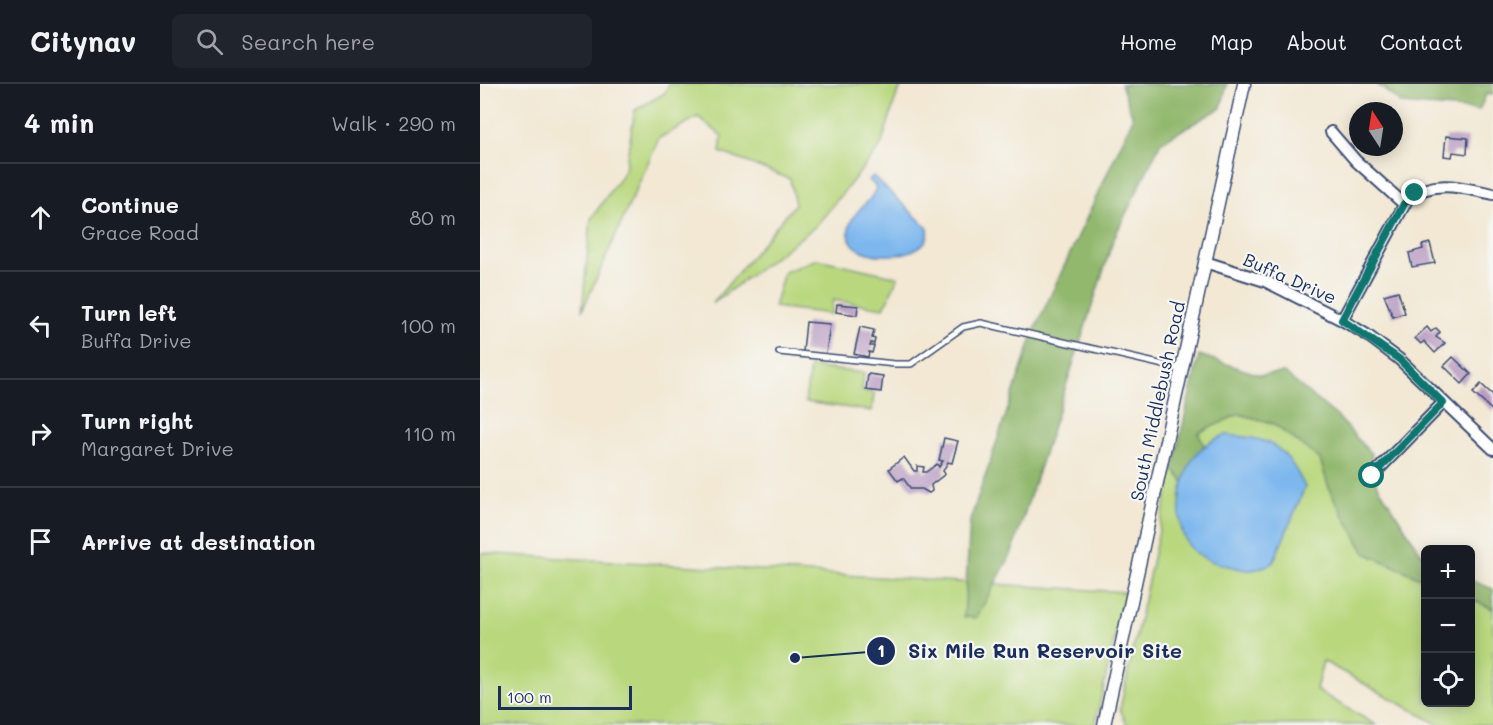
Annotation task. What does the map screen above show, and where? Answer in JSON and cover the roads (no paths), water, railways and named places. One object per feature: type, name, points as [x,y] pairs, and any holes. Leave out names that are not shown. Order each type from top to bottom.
[{"type":"street","name":"South Middlebush Road","points":[[1104,725],[1244,84]]},
{"type":"street","points":[[1331,132],[1356,161],[1404,204]]},
{"type":"street","points":[[1342,320],[1404,204],[1415,193],[1438,185],[1452,185],[1493,194]]},
{"type":"street","name":"Buffa Drive","points":[[1205,262],[1265,281],[1342,320],[1399,359],[1492,447]]},
{"type":"street","points":[[1372,476],[1443,403]]},
{"type":"lane","points":[[779,352],[911,364],[963,327],[981,323],[1183,370]]},
{"type":"water","points":[[873,176],[928,228],[927,239],[919,247],[907,253],[877,255],[854,245],[849,235],[849,227],[855,214],[874,193],[876,187],[869,180]]},
{"type":"water","points":[[1225,435],[1254,438],[1275,446],[1290,462],[1305,487],[1273,563],[1255,569],[1247,570],[1224,565],[1202,557],[1187,543],[1180,519],[1182,491],[1189,466],[1201,449]]},
{"type":"place","name":"Six Mile Run Reservoir Site","points":[[795,658]]}]
